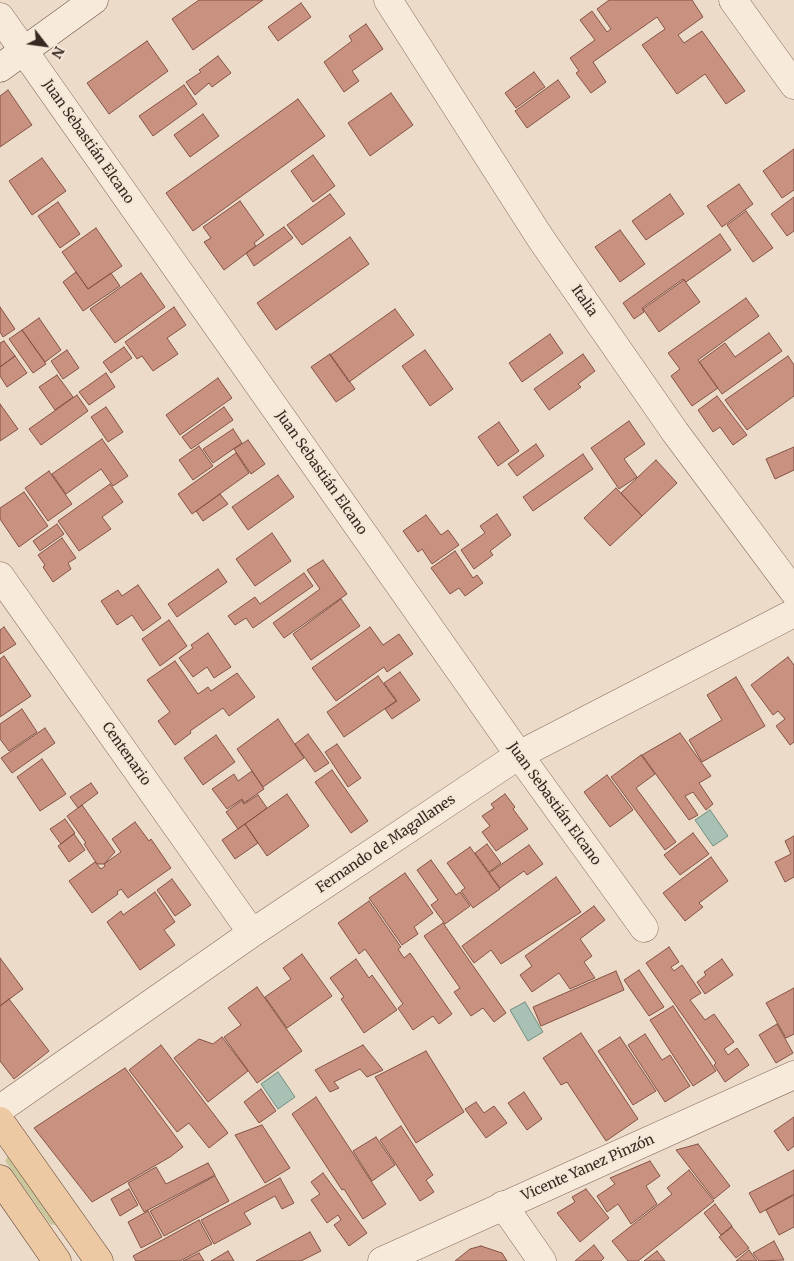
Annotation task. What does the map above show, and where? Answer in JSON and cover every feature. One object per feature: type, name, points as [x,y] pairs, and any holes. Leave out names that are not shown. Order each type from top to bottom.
[{"type":"main road","points":[[0,1121],[98,1261]]},
{"type":"main road","points":[[0,1179],[57,1261]]},
{"type":"street","points":[[0,68],[94,0]]},
{"type":"street","name":"Italia","points":[[388,0],[541,240],[674,432],[794,592]]},
{"type":"street","points":[[733,0],[794,85]]},
{"type":"street","name":"Juan Sebastián Elcano","points":[[0,17],[518,755],[644,928]]},
{"type":"street","name":"Centenario","points":[[0,576],[252,933]]},
{"type":"street","name":"Fernando de Magallanes","points":[[0,1109],[252,933],[518,755],[794,613]]},
{"type":"street","name":"Vicente Yanez Pinzón","points":[[382,1261],[794,1075]]},
{"type":"street","points":[[503,1205],[542,1261]]},
{"type":"shaded area","points":[[710,810],[728,836],[713,846],[695,820]]},
{"type":"shaded area","points":[[525,1002],[543,1032],[528,1041],[510,1010]]},
{"type":"shaded area","points":[[278,1072],[295,1097],[278,1109],[261,1084]]},
{"type":"shaded area","points":[[8,1156],[57,1224],[52,1225],[49,1223],[5,1161]]},
{"type":"building","points":[[199,0],[263,0],[193,50],[172,19]]},
{"type":"building","points":[[609,0],[692,0],[703,17],[678,35],[684,43],[702,31],[745,91],[726,104],[705,74],[677,94],[642,45],[665,29],[657,17],[593,62],[606,82],[591,93],[576,73],[579,71],[570,58],[595,40],[580,20],[592,11],[607,32],[611,29],[597,9]]},
{"type":"building","points":[[301,3],[311,17],[278,41],[268,27]]},
{"type":"building","points":[[366,24],[383,49],[352,71],[359,81],[344,92],[324,62],[352,41],[349,36]]},
{"type":"building","points":[[147,41],[168,71],[109,114],[87,83]]},
{"type":"building","points":[[218,56],[231,73],[212,87],[209,83],[195,95],[186,82],[201,72],[199,70]]},
{"type":"building","points":[[534,72],[545,87],[516,108],[505,93]]},
{"type":"building","points":[[558,80],[570,97],[527,128],[515,111]]},
{"type":"building","points":[[184,85],[197,104],[153,136],[139,116]]},
{"type":"building","points":[[8,90],[32,125],[0,147],[0,96]]},
{"type":"building","points":[[391,93],[413,125],[370,156],[348,123]]},
{"type":"building","points":[[298,99],[325,136],[193,231],[166,193]]},
{"type":"building","points":[[203,114],[219,136],[190,157],[174,135]]},
{"type":"building","points":[[794,149],[794,190],[782,198],[763,171]]},
{"type":"building","points":[[313,155],[335,186],[313,202],[291,171]]},
{"type":"building","points":[[42,158],[66,191],[32,215],[9,181]]},
{"type":"building","points":[[739,184],[753,204],[722,227],[707,206]]},
{"type":"building","points":[[330,194],[345,214],[302,245],[287,225]]},
{"type":"building","points":[[670,194],[684,214],[646,240],[632,221]]},
{"type":"building","points":[[794,197],[794,231],[787,236],[771,214]]},
{"type":"building","points":[[240,201],[264,235],[254,243],[256,246],[224,270],[204,242],[211,238],[203,227]]},
{"type":"building","points":[[58,202],[80,234],[60,248],[38,216]]},
{"type":"building","points":[[746,211],[773,248],[753,262],[727,225]]},
{"type":"building","points":[[284,227],[293,238],[254,266],[246,253]]},
{"type":"building","points":[[96,228],[122,266],[88,289],[62,252]]},
{"type":"building","points":[[620,230],[645,264],[620,282],[595,247]]},
{"type":"building","points":[[720,234],[731,250],[686,282],[683,279],[642,308],[644,312],[634,319],[623,303]]},
{"type":"building","points":[[350,237],[369,264],[276,330],[257,303]]},
{"type":"building","points":[[76,272],[88,289],[111,273],[120,286],[83,311],[63,282]]},
{"type":"building","points":[[141,273],[165,307],[115,343],[90,309]]},
{"type":"building","points":[[684,280],[700,302],[659,332],[643,309]]},
{"type":"building","points":[[746,298],[759,316],[698,360],[718,388],[692,406],[671,376],[680,369],[668,353]]},
{"type":"building","points":[[0,307],[15,329],[3,337],[0,332]]},
{"type":"building","points":[[174,307],[186,325],[167,338],[178,354],[153,371],[142,356],[137,359],[125,342]]},
{"type":"building","points":[[395,309],[414,335],[349,382],[330,355]]},
{"type":"building","points":[[39,318],[61,350],[45,362],[22,330]]},
{"type":"building","points":[[22,330],[46,364],[33,373],[9,339]]},
{"type":"building","points":[[769,333],[782,351],[722,394],[699,362],[725,343],[735,357]]},
{"type":"building","points":[[550,334],[563,353],[522,382],[509,363]]},
{"type":"building","points":[[4,341],[15,356],[0,367],[0,343]]},
{"type":"building","points":[[124,347],[132,358],[111,373],[103,362]]},
{"type":"building","points":[[67,350],[79,368],[63,379],[51,361]]},
{"type":"building","points":[[425,350],[453,389],[430,406],[402,366]]},
{"type":"building","points":[[330,354],[355,389],[336,402],[311,367]]},
{"type":"building","points":[[583,354],[595,371],[578,384],[581,387],[549,410],[534,389]]},
{"type":"building","points":[[15,356],[27,373],[7,387],[0,376],[0,367]]},
{"type":"building","points":[[788,356],[794,365],[794,396],[747,430],[725,400]]},
{"type":"building","points":[[106,373],[115,387],[89,405],[79,392]]},
{"type":"building","points":[[57,375],[73,397],[55,410],[39,387]]},
{"type":"building","points":[[218,378],[232,398],[180,435],[166,415]]},
{"type":"building","points":[[77,395],[88,411],[41,445],[29,429]]},
{"type":"building","points":[[717,396],[747,435],[733,445],[720,427],[713,432],[698,410]]},
{"type":"building","points":[[0,404],[18,429],[0,441]]},
{"type":"building","points":[[106,407],[123,432],[108,442],[91,417]]},
{"type":"building","points":[[224,407],[233,420],[191,449],[182,437]]},
{"type":"building","points":[[629,421],[645,444],[624,459],[637,477],[619,489],[591,448]]},
{"type":"building","points":[[499,422],[519,451],[498,466],[478,437]]},
{"type":"building","points":[[233,429],[242,443],[213,463],[203,449]]},
{"type":"building","points":[[102,439],[128,476],[113,486],[101,469],[66,494],[52,474]]},
{"type":"building","points":[[248,440],[265,464],[251,474],[234,449]]},
{"type":"building","points":[[536,444],[544,456],[517,476],[508,464]]},
{"type":"building","points":[[199,446],[213,466],[193,480],[179,460]]},
{"type":"building","points":[[794,447],[794,470],[775,479],[766,459]]},
{"type":"building","points":[[236,453],[249,473],[192,514],[178,494]]},
{"type":"building","points":[[583,454],[593,469],[533,511],[523,497]]},
{"type":"building","points":[[656,460],[677,483],[642,516],[621,493]]},
{"type":"building","points":[[49,471],[72,504],[48,521],[25,488]]},
{"type":"building","points":[[278,475],[294,497],[248,530],[232,507]]},
{"type":"building","points":[[110,484],[123,502],[102,517],[111,529],[79,551],[58,521]]},
{"type":"building","points":[[616,488],[642,516],[610,546],[584,518]]},
{"type":"building","points":[[24,492],[48,526],[19,547],[0,519],[0,508]]},
{"type":"building","points":[[220,494],[228,504],[203,521],[196,511]]},
{"type":"building","points":[[497,514],[511,535],[490,551],[493,555],[474,569],[461,550],[485,533],[480,526]]},
{"type":"building","points":[[426,515],[441,535],[448,530],[459,545],[432,564],[422,549],[418,552],[403,531]]},
{"type":"building","points":[[57,524],[64,534],[40,551],[33,541]]},
{"type":"building","points":[[272,533],[291,561],[255,586],[236,559]]},
{"type":"building","points":[[62,538],[76,558],[68,563],[71,569],[53,582],[38,555]]},
{"type":"building","points":[[455,551],[473,578],[477,575],[483,583],[465,596],[459,588],[450,594],[431,568]]},
{"type":"building","points":[[323,560],[347,594],[284,638],[273,623],[320,589],[307,570]]},
{"type":"building","points":[[218,569],[227,582],[177,617],[168,604]]},
{"type":"building","points":[[304,573],[313,586],[253,628],[246,618],[235,625],[228,616],[255,597],[260,604]]},
{"type":"building","points":[[138,585],[161,618],[143,631],[132,615],[117,625],[101,601],[118,590],[122,596]]},
{"type":"building","points":[[341,599],[360,626],[311,660],[293,634]]},
{"type":"building","points":[[169,620],[187,646],[160,666],[142,639]]},
{"type":"building","points":[[4,627],[16,644],[0,654],[0,630]]},
{"type":"building","points":[[370,627],[383,645],[399,634],[413,654],[387,672],[384,667],[336,701],[312,668]]},
{"type":"building","points":[[208,633],[231,667],[214,678],[207,667],[193,677],[179,658],[193,648],[191,645]]},
{"type":"building","points":[[4,656],[31,696],[0,717],[0,659]]},
{"type":"building","points":[[788,657],[794,665],[794,742],[790,745],[776,726],[785,719],[778,711],[773,715],[751,685]]},
{"type":"building","points":[[175,661],[198,694],[208,687],[211,691],[237,673],[255,697],[229,716],[223,708],[190,731],[191,733],[175,745],[158,721],[170,712],[147,680]]},
{"type":"building","points":[[400,672],[420,700],[392,719],[385,709],[397,701],[384,683]]},
{"type":"building","points":[[378,676],[396,701],[344,737],[327,712]]},
{"type":"building","points":[[736,677],[765,726],[702,762],[689,740],[722,720],[707,695]]},
{"type":"building","points":[[22,709],[37,732],[9,751],[0,739],[0,724]]},
{"type":"building","points":[[278,719],[304,758],[263,787],[237,749]]},
{"type":"building","points":[[45,728],[55,743],[12,773],[1,758]]},
{"type":"building","points":[[680,733],[711,776],[699,783],[713,804],[706,810],[693,792],[685,796],[698,815],[689,820],[642,755]]},
{"type":"building","points":[[308,734],[329,763],[315,772],[295,744]]},
{"type":"building","points":[[216,735],[235,762],[203,785],[184,758]]},
{"type":"building","points":[[337,744],[361,778],[348,787],[325,752]]},
{"type":"building","points":[[641,755],[655,774],[636,788],[676,842],[665,850],[611,777]]},
{"type":"building","points":[[42,759],[66,794],[40,811],[17,777]]},
{"type":"building","points":[[332,770],[368,821],[351,833],[315,782]]},
{"type":"building","points":[[252,771],[264,789],[244,803],[242,799],[227,809],[212,789],[234,774],[238,781]]},
{"type":"building","points":[[607,775],[633,810],[610,827],[584,792]]},
{"type":"building","points":[[91,783],[98,793],[78,808],[70,797]]},
{"type":"building","points":[[287,794],[309,826],[267,856],[245,824]]},
{"type":"building","points":[[505,794],[515,807],[513,809],[528,829],[496,851],[482,832],[490,826],[482,816],[494,808],[491,804]]},
{"type":"building","points":[[258,795],[267,808],[238,829],[226,812],[242,800],[244,804]]},
{"type":"building","points":[[82,805],[115,852],[104,864],[97,864],[84,844],[86,843],[67,816]]},
{"type":"building","points":[[65,819],[75,833],[61,844],[50,829]]},
{"type":"building","points":[[135,822],[149,841],[151,839],[171,868],[128,898],[121,889],[117,892],[118,894],[92,913],[69,881],[95,862],[101,869],[105,866],[104,864],[121,852],[112,839]]},
{"type":"building","points":[[245,824],[258,843],[235,859],[222,840]]},
{"type":"building","points":[[693,833],[709,854],[680,875],[664,855]]},
{"type":"building","points":[[74,834],[85,850],[69,862],[58,846]]},
{"type":"building","points":[[794,836],[794,877],[785,882],[775,862],[791,854],[785,841]]},
{"type":"building","points":[[487,844],[501,863],[489,872],[475,853]]},
{"type":"building","points":[[529,845],[543,864],[527,875],[524,871],[500,888],[489,873]]},
{"type":"building","points":[[470,847],[500,889],[473,908],[461,891],[465,888],[447,863]]},
{"type":"building","points":[[711,857],[728,881],[699,903],[703,907],[685,921],[663,893]]},
{"type":"building","points":[[431,860],[456,895],[460,892],[470,906],[445,924],[431,905],[438,900],[417,870]]},
{"type":"building","points":[[405,873],[433,913],[414,927],[418,934],[402,945],[369,898]]},
{"type":"building","points":[[556,877],[581,912],[501,964],[491,950],[474,963],[462,946]]},
{"type":"building","points":[[172,879],[191,905],[175,916],[157,890]]},
{"type":"building","points":[[155,892],[175,922],[164,930],[175,945],[140,970],[107,922],[121,911],[123,915]]},
{"type":"building","points":[[369,901],[401,947],[398,949],[404,958],[410,953],[452,1014],[439,1024],[433,1016],[413,1030],[398,1008],[403,1004],[365,949],[359,954],[338,923]]},
{"type":"building","points":[[594,906],[605,920],[580,939],[592,956],[584,962],[595,978],[570,989],[559,973],[532,992],[520,975],[532,966],[525,956]]},
{"type":"building","points":[[443,923],[506,1013],[494,1022],[483,1008],[471,1016],[454,992],[460,988],[424,936]]},
{"type":"building","points":[[669,947],[679,962],[671,967],[674,971],[682,965],[701,993],[690,1000],[705,1020],[714,1014],[734,1042],[724,1049],[728,1055],[737,1048],[749,1065],[725,1082],[714,1065],[716,1063],[646,963]]},
{"type":"building","points":[[302,954],[332,996],[287,1028],[265,997],[291,979],[283,968]]},
{"type":"building","points":[[0,958],[23,989],[0,1006]]},
{"type":"building","points":[[356,959],[369,978],[372,975],[397,1010],[364,1033],[341,999],[344,997],[330,978]]},
{"type":"building","points":[[722,959],[733,975],[705,994],[697,982],[706,975],[704,972]]},
{"type":"building","points":[[639,970],[664,1007],[649,1016],[624,980]]},
{"type":"building","points":[[616,971],[624,990],[541,1026],[533,1007]]},
{"type":"building","points":[[257,987],[302,1051],[257,1083],[224,1037],[241,1025],[228,1008]]},
{"type":"building","points":[[794,988],[794,1034],[786,1038],[766,1003]]},
{"type":"building","points":[[9,999],[49,1051],[14,1079],[0,1061],[0,1006]]},
{"type":"building","points":[[673,1006],[716,1071],[693,1086],[650,1020]]},
{"type":"building","points":[[777,1024],[793,1053],[776,1063],[759,1035]]},
{"type":"building","points":[[581,1033],[638,1119],[606,1141],[567,1082],[561,1085],[543,1058]]},
{"type":"building","points":[[645,1034],[662,1060],[670,1055],[690,1086],[665,1102],[628,1045]]},
{"type":"building","points":[[222,1037],[248,1071],[208,1102],[174,1058],[199,1039],[213,1044]]},
{"type":"building","points":[[620,1037],[656,1091],[633,1105],[598,1051]]},
{"type":"building","points":[[161,1045],[228,1133],[209,1148],[189,1123],[177,1132],[129,1070]]},
{"type":"building","points":[[363,1045],[383,1070],[367,1077],[360,1069],[334,1082],[339,1088],[330,1092],[315,1070]]},
{"type":"building","points":[[426,1051],[464,1112],[416,1143],[375,1077]]},
{"type":"building","points":[[125,1068],[183,1147],[170,1157],[92,1202],[34,1128]]},
{"type":"building","points":[[261,1089],[276,1111],[259,1123],[244,1102]]},
{"type":"building","points":[[524,1092],[542,1119],[527,1130],[508,1103]]},
{"type":"building","points":[[316,1097],[386,1204],[363,1219],[292,1114]]},
{"type":"building","points":[[476,1102],[484,1113],[494,1106],[507,1123],[486,1138],[465,1109]]},
{"type":"building","points":[[794,1117],[794,1146],[788,1151],[774,1131]]},
{"type":"building","points":[[262,1125],[290,1168],[265,1183],[235,1135]]},
{"type":"building","points":[[401,1126],[433,1175],[426,1180],[434,1192],[420,1201],[380,1140]]},
{"type":"building","points":[[376,1137],[395,1165],[372,1181],[353,1151]]},
{"type":"building","points":[[698,1144],[730,1186],[714,1199],[676,1150]]},
{"type":"building","points":[[650,1161],[660,1176],[646,1186],[657,1204],[631,1224],[618,1204],[607,1212],[597,1196],[615,1184],[610,1178]]},
{"type":"building","points":[[208,1163],[215,1175],[144,1212],[128,1183],[156,1167],[166,1184]]},
{"type":"building","points":[[689,1170],[714,1201],[638,1261],[628,1261],[612,1241],[672,1194],[667,1188]]},
{"type":"building","points":[[794,1170],[794,1194],[760,1213],[749,1193]]},
{"type":"building","points":[[323,1173],[367,1233],[349,1246],[334,1225],[341,1220],[338,1215],[327,1223],[311,1200],[320,1194],[311,1182]]},
{"type":"building","points":[[215,1176],[229,1201],[164,1236],[150,1211]]},
{"type":"building","points":[[280,1178],[294,1203],[282,1209],[275,1196],[244,1213],[251,1224],[214,1244],[201,1220]]},
{"type":"building","points":[[129,1189],[138,1205],[120,1216],[111,1199]]},
{"type":"building","points":[[586,1189],[609,1218],[580,1242],[557,1213],[575,1202],[572,1197]]},
{"type":"building","points":[[794,1195],[794,1227],[779,1235],[766,1210]]},
{"type":"building","points":[[715,1204],[732,1226],[721,1235],[704,1213]]},
{"type":"building","points":[[148,1211],[162,1237],[141,1248],[128,1222]]},
{"type":"building","points":[[199,1220],[212,1244],[180,1261],[136,1261],[133,1256]]},
{"type":"building","points":[[732,1227],[749,1248],[736,1258],[719,1237]]},
{"type":"building","points":[[310,1232],[321,1251],[301,1261],[256,1261]]},
{"type":"building","points":[[774,1241],[784,1260],[759,1261],[753,1253]]},
{"type":"building","points":[[594,1245],[604,1258],[601,1261],[575,1261]]},
{"type":"building","points":[[481,1246],[502,1253],[507,1261],[455,1261],[470,1249]]},
{"type":"building","points":[[749,1250],[757,1261],[736,1261]]},
{"type":"building","points":[[228,1251],[234,1261],[211,1261]]},
{"type":"building","points":[[657,1251],[665,1261],[644,1261]]},
{"type":"building","points":[[199,1253],[204,1261],[183,1261]]}]
